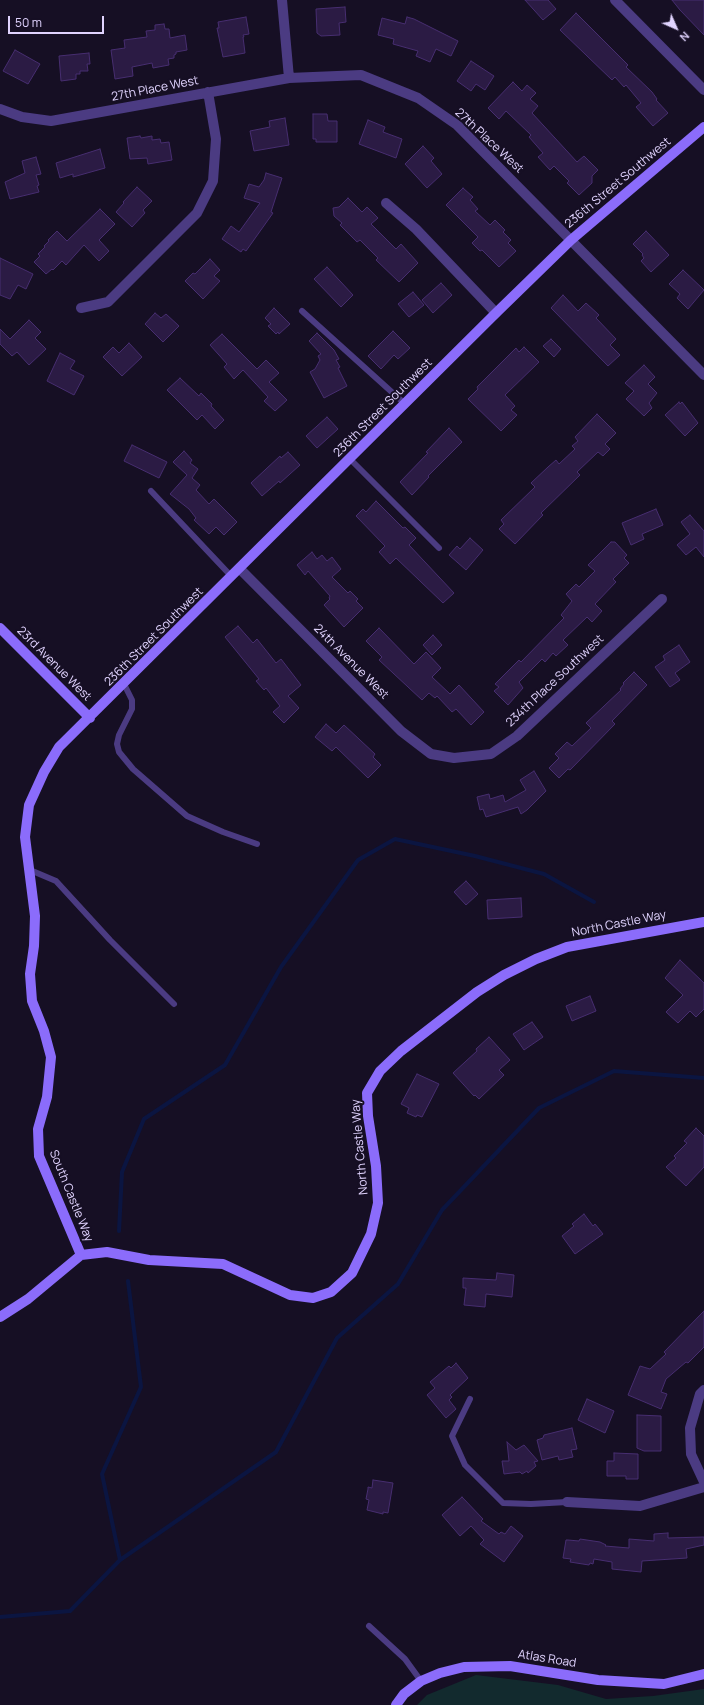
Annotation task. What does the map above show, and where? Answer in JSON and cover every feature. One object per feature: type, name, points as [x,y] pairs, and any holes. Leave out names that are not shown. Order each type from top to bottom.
[{"type":"street","points":[[282,0],[289,78]]},
{"type":"street","points":[[615,0],[704,90]]},
{"type":"street","name":"27th Place West","points":[[0,109],[22,117],[52,121],[289,78],[361,75],[418,98],[457,125],[704,375]]},
{"type":"street","points":[[81,308],[108,302],[197,213],[213,182],[216,139],[208,92]]},
{"type":"street","name":"236th Street Southwest","points":[[90,718],[571,240],[704,127]]},
{"type":"street","points":[[386,203],[416,229],[496,313]]},
{"type":"street","name":"24th Avenue West","points":[[240,569],[401,731],[431,754],[454,758]]},
{"type":"street","name":"234th Place Southwest","points":[[454,758],[491,754],[518,736],[662,599]]},
{"type":"street","name":"23rd Avenue West","points":[[0,628],[90,718]]},
{"type":"street","name":"South Castle Way","points":[[81,1255],[39,1156],[38,1129],[46,1097],[51,1057],[44,1030],[32,1001],[30,974],[36,916],[25,837],[29,805],[44,772],[59,748],[90,718]]},
{"type":"street","name":"North Castle Way","points":[[81,1255],[107,1252],[149,1260],[224,1264],[290,1295],[313,1298],[331,1292],[352,1273],[371,1234],[378,1203],[376,1166],[368,1116],[367,1094],[380,1071],[400,1050],[477,992],[504,975],[536,959],[567,947],[704,922]]},
{"type":"street","points":[[0,1317],[28,1300],[81,1255]]},
{"type":"street","points":[[704,1390],[700,1394],[690,1428],[691,1454],[704,1482]]},
{"type":"street","points":[[567,1502],[640,1506],[704,1487]]},
{"type":"street","name":"Atlas Road","points":[[396,1705],[404,1694],[421,1681],[440,1673],[464,1667],[510,1666],[598,1680],[664,1684],[704,1674]]},
{"type":"lane","points":[[302,312],[405,404]]},
{"type":"lane","points":[[350,459],[439,548]]},
{"type":"lane","points":[[151,491],[232,577]]},
{"type":"lane","points":[[124,684],[132,700],[132,709],[119,735],[117,744],[119,752],[133,768],[187,816],[223,832],[257,844]]},
{"type":"lane","points":[[30,870],[56,881],[110,940],[174,1004]]},
{"type":"lane","points":[[470,1399],[452,1436],[465,1465],[503,1503],[531,1504],[567,1502]]},
{"type":"lane","points":[[369,1626],[405,1659],[421,1681]]},
{"type":"green space","points":[[476,1675],[558,1685],[606,1699],[653,1696],[704,1689],[704,1705],[417,1705],[427,1695]]},
{"type":"building","points":[[525,0],[548,0],[556,9],[543,20]]},
{"type":"building","points":[[672,0],[704,0],[704,35],[680,10]]},
{"type":"building","points":[[345,7],[346,22],[339,23],[340,35],[321,36],[317,33],[316,9]]},
{"type":"building","points":[[576,13],[628,65],[626,67],[652,92],[657,99],[656,100],[668,113],[653,126],[636,107],[641,103],[626,85],[624,87],[615,77],[612,80],[560,30]]},
{"type":"building","points":[[246,17],[249,34],[243,35],[245,53],[223,57],[217,28],[219,28],[218,22]]},
{"type":"building","points":[[407,17],[458,41],[451,56],[436,49],[430,62],[416,56],[418,51],[393,44],[394,39],[378,35],[382,18],[405,24]]},
{"type":"building","points":[[164,24],[165,29],[169,29],[170,38],[185,35],[187,50],[176,52],[174,58],[168,59],[169,65],[153,68],[152,63],[132,67],[133,76],[115,79],[111,50],[125,48],[124,40],[147,37],[146,31],[155,30],[155,25]]},
{"type":"building","points":[[15,50],[40,64],[28,84],[3,71]]},
{"type":"building","points":[[89,53],[90,64],[87,64],[88,71],[80,71],[80,74],[76,74],[76,79],[61,81],[59,56]]},
{"type":"building","points":[[471,61],[494,76],[485,90],[476,84],[471,91],[457,81]]},
{"type":"building","points":[[513,82],[522,91],[527,85],[536,93],[530,99],[538,106],[532,113],[577,162],[584,156],[598,170],[592,176],[592,183],[579,195],[567,183],[569,181],[554,166],[550,170],[538,157],[543,153],[529,137],[531,135],[506,111],[499,119],[488,108]]},
{"type":"building","points":[[313,114],[327,114],[328,121],[337,121],[337,142],[316,142],[316,139],[313,139]]},
{"type":"building","points":[[285,118],[289,145],[254,151],[250,131],[270,127],[269,121]]},
{"type":"building","points":[[368,120],[385,127],[383,132],[402,139],[396,158],[359,144]]},
{"type":"building","points":[[140,136],[141,138],[152,136],[152,140],[160,139],[161,143],[169,142],[172,160],[148,164],[147,158],[130,159],[127,138]]},
{"type":"building","points":[[423,146],[434,158],[431,161],[442,174],[427,188],[405,164]]},
{"type":"building","points":[[100,149],[105,168],[73,177],[73,174],[60,178],[56,163]]},
{"type":"building","points":[[36,157],[41,174],[36,175],[39,185],[37,186],[39,192],[10,199],[5,182],[25,173],[22,161]]},
{"type":"building","points":[[266,173],[282,178],[271,212],[273,213],[246,251],[243,249],[241,252],[222,239],[231,226],[239,232],[260,203],[244,198],[249,184],[259,187],[264,180]]},
{"type":"building","points":[[137,187],[152,201],[143,210],[145,213],[132,227],[116,212]]},
{"type":"building","points":[[463,188],[473,197],[470,200],[478,209],[475,211],[490,225],[495,220],[505,230],[503,232],[511,240],[508,243],[516,251],[499,267],[482,250],[480,251],[472,243],[478,237],[446,205]]},
{"type":"building","points":[[348,198],[362,212],[367,207],[378,218],[371,224],[396,249],[401,244],[418,263],[399,282],[376,260],[378,258],[360,240],[357,242],[340,225],[342,223],[334,216],[333,208],[339,207]]},
{"type":"building","points":[[100,209],[115,224],[99,240],[109,251],[99,261],[84,245],[66,265],[62,261],[53,270],[52,269],[46,274],[34,262],[40,256],[38,254],[45,247],[44,246],[49,241],[48,240],[57,231],[67,241]]},
{"type":"building","points":[[646,231],[669,255],[651,272],[641,261],[644,258],[642,255],[643,254],[633,244]]},
{"type":"building","points":[[0,258],[33,274],[26,289],[18,285],[10,299],[0,295]]},
{"type":"building","points":[[210,259],[220,270],[214,276],[220,281],[203,299],[185,281],[193,273],[195,274]]},
{"type":"building","points":[[327,267],[353,295],[341,307],[314,279]]},
{"type":"building","points":[[683,270],[704,290],[688,309],[677,298],[680,294],[669,284]]},
{"type":"building","points":[[441,283],[452,295],[433,313],[422,300]]},
{"type":"building","points":[[413,292],[424,305],[409,317],[398,304]]},
{"type":"building","points":[[563,295],[578,311],[586,303],[599,315],[596,318],[616,339],[610,345],[620,355],[608,366],[551,308]]},
{"type":"building","points":[[274,308],[290,324],[279,334],[278,332],[276,334],[268,326],[271,324],[265,318]]},
{"type":"building","points":[[155,313],[161,318],[166,314],[179,326],[163,342],[145,324]]},
{"type":"building","points":[[29,320],[41,332],[35,338],[46,349],[29,365],[17,352],[12,356],[0,344],[0,329],[10,339]]},
{"type":"building","points":[[393,331],[410,348],[398,359],[394,355],[381,369],[368,356]]},
{"type":"building","points":[[317,333],[334,350],[339,359],[336,360],[340,367],[338,368],[347,386],[324,398],[310,372],[315,369],[320,360],[318,356],[321,354],[309,341]]},
{"type":"building","points":[[222,334],[257,369],[266,360],[279,373],[269,382],[287,400],[275,411],[264,401],[268,397],[243,370],[234,379],[224,367],[227,364],[210,345]]},
{"type":"building","points":[[551,339],[561,349],[554,357],[543,346]]},
{"type":"building","points":[[129,343],[142,357],[122,376],[103,357],[113,347],[119,353]]},
{"type":"building","points":[[524,347],[539,362],[505,395],[515,406],[511,410],[517,415],[501,431],[468,399],[478,389],[477,387],[516,348],[519,352]]},
{"type":"building","points":[[60,353],[75,361],[70,369],[84,376],[74,395],[47,381]]},
{"type":"building","points":[[644,365],[655,377],[648,384],[657,393],[649,403],[652,408],[644,416],[626,399],[634,391],[625,383]]},
{"type":"building","points":[[180,378],[199,396],[201,393],[212,404],[211,406],[224,420],[215,429],[202,415],[197,420],[167,390]]},
{"type":"building","points":[[679,402],[680,404],[682,402],[698,423],[685,436],[665,415]]},
{"type":"building","points":[[597,414],[616,433],[605,444],[610,449],[603,456],[598,452],[577,472],[580,475],[541,513],[543,515],[515,544],[499,529],[504,524],[501,520],[535,487],[531,483],[556,460],[559,464],[575,449],[572,446],[578,441],[575,437]]},
{"type":"building","points":[[327,417],[338,429],[317,448],[306,436]]},
{"type":"building","points":[[449,428],[462,442],[428,476],[429,477],[412,495],[400,482],[428,453],[426,452]]},
{"type":"building","points":[[132,445],[167,462],[159,478],[124,461]]},
{"type":"building","points":[[184,451],[192,460],[190,463],[198,469],[192,478],[200,485],[196,490],[209,504],[214,499],[237,522],[224,535],[216,527],[209,534],[194,520],[196,518],[189,509],[170,494],[187,475],[173,462]]},
{"type":"building","points":[[288,452],[300,465],[280,483],[279,481],[262,496],[251,483],[280,456],[281,458]]},
{"type":"building","points":[[376,501],[403,528],[405,527],[416,538],[409,545],[454,593],[443,603],[396,558],[390,564],[379,552],[385,546],[356,516],[363,509],[366,512]]},
{"type":"building","points":[[656,509],[663,525],[642,534],[644,539],[631,545],[622,523]]},
{"type":"building","points":[[690,515],[704,531],[704,557],[696,547],[686,555],[677,545],[690,534],[681,522]]},
{"type":"building","points":[[470,538],[483,550],[466,570],[449,555],[457,546],[460,549]]},
{"type":"building","points":[[611,542],[615,542],[627,555],[624,558],[629,563],[613,579],[616,582],[595,604],[602,611],[592,622],[587,617],[563,640],[568,645],[556,656],[553,653],[545,662],[542,659],[519,682],[523,688],[508,705],[494,691],[499,687],[495,684],[519,660],[521,662],[564,618],[561,615],[572,601],[566,594],[576,584],[579,587],[595,571],[588,565]]},
{"type":"building","points":[[312,552],[317,559],[322,555],[327,561],[332,557],[341,569],[332,577],[348,593],[350,591],[358,599],[356,601],[363,608],[344,627],[324,605],[330,599],[330,596],[308,571],[305,575],[297,565]]},
{"type":"building","points":[[238,626],[253,643],[257,639],[276,663],[281,659],[301,685],[288,696],[299,708],[284,723],[273,712],[280,706],[266,688],[264,690],[256,681],[259,679],[225,637]]},
{"type":"building","points":[[379,628],[414,664],[426,652],[441,668],[432,677],[450,694],[459,685],[484,712],[471,725],[456,709],[452,712],[437,696],[435,698],[429,693],[422,700],[379,660],[382,657],[366,641]]},
{"type":"building","points":[[433,635],[442,645],[432,655],[423,645]]},
{"type":"building","points":[[679,645],[690,662],[675,673],[680,680],[670,687],[655,667],[665,660],[663,656]]},
{"type":"building","points":[[634,672],[647,685],[612,721],[615,724],[570,770],[568,769],[559,778],[549,768],[559,758],[555,754],[567,742],[572,746],[591,728],[586,723],[621,690],[620,689],[624,684],[623,683]]},
{"type":"building","points":[[326,724],[336,733],[344,725],[375,754],[373,757],[381,765],[368,778],[336,747],[332,751],[315,737]]},
{"type":"building","points":[[534,771],[546,791],[527,810],[521,814],[518,807],[486,817],[483,809],[480,810],[477,797],[489,794],[490,799],[503,795],[505,802],[526,790],[520,780]]},
{"type":"building","points":[[466,881],[478,894],[466,905],[454,892]]},
{"type":"building","points":[[521,898],[522,917],[488,919],[487,900]]},
{"type":"building","points":[[680,960],[704,983],[704,1009],[696,1017],[690,1011],[678,1023],[666,1012],[683,995],[665,978]]},
{"type":"building","points":[[590,996],[596,1011],[572,1021],[566,1006]]},
{"type":"building","points":[[532,1022],[543,1037],[524,1050],[513,1034]]},
{"type":"building","points":[[489,1037],[510,1060],[499,1070],[504,1075],[479,1099],[475,1095],[474,1096],[453,1073],[477,1051],[476,1049]]},
{"type":"building","points":[[417,1074],[439,1084],[422,1117],[417,1115],[416,1117],[407,1113],[409,1108],[401,1104]]},
{"type":"building","points":[[696,1128],[704,1136],[704,1167],[686,1186],[666,1167],[676,1158],[674,1156],[687,1143],[684,1141]]},
{"type":"building","points":[[584,1214],[593,1226],[595,1224],[603,1234],[575,1254],[562,1236],[574,1226],[572,1224]]},
{"type":"building","points":[[497,1273],[514,1275],[512,1297],[486,1294],[485,1307],[464,1305],[466,1288],[463,1288],[463,1278],[496,1280]]},
{"type":"building","points":[[704,1311],[704,1347],[688,1363],[686,1362],[666,1379],[661,1392],[667,1394],[661,1409],[628,1395],[640,1366],[650,1369],[666,1354],[664,1352]]},
{"type":"building","points":[[456,1363],[468,1378],[450,1395],[452,1397],[449,1400],[456,1409],[446,1418],[427,1395],[435,1388],[430,1382],[449,1366],[451,1368]]},
{"type":"building","points":[[587,1399],[614,1411],[605,1433],[578,1420]]},
{"type":"building","points":[[637,1415],[661,1416],[661,1451],[644,1451],[637,1448]]},
{"type":"building","points":[[572,1428],[577,1449],[571,1450],[573,1457],[559,1460],[558,1456],[542,1460],[537,1440],[543,1438],[544,1435]]},
{"type":"building","points":[[507,1442],[516,1450],[524,1445],[538,1461],[534,1462],[536,1466],[528,1473],[527,1471],[522,1474],[520,1472],[504,1474],[502,1461],[509,1461]]},
{"type":"building","points":[[614,1453],[638,1454],[638,1479],[626,1479],[626,1476],[607,1476],[607,1461],[614,1461]]},
{"type":"building","points":[[373,1480],[393,1483],[388,1513],[383,1512],[383,1514],[367,1510],[369,1500],[366,1499],[368,1487],[372,1488]]},
{"type":"building","points":[[462,1497],[483,1519],[481,1521],[499,1534],[501,1532],[505,1534],[511,1526],[523,1536],[504,1562],[480,1544],[484,1540],[471,1526],[460,1536],[442,1515]]},
{"type":"building","points":[[668,1533],[668,1538],[704,1537],[704,1545],[686,1549],[687,1558],[642,1561],[641,1572],[612,1569],[612,1562],[594,1559],[593,1564],[590,1563],[589,1565],[570,1562],[571,1559],[563,1558],[566,1540],[579,1541],[580,1539],[600,1542],[606,1545],[605,1546],[629,1548],[629,1539],[654,1541],[654,1534]]},
{"type":"waterway","points":[[119,1231],[122,1172],[144,1119],[225,1065],[281,967],[358,860],[395,839],[475,856],[544,874],[594,902]]},
{"type":"waterway","points":[[120,1560],[276,1452],[337,1338],[398,1284],[442,1210],[539,1108],[614,1071],[704,1078]]},
{"type":"waterway","points":[[0,1617],[70,1611],[120,1560],[102,1474],[141,1387],[128,1281]]}]
